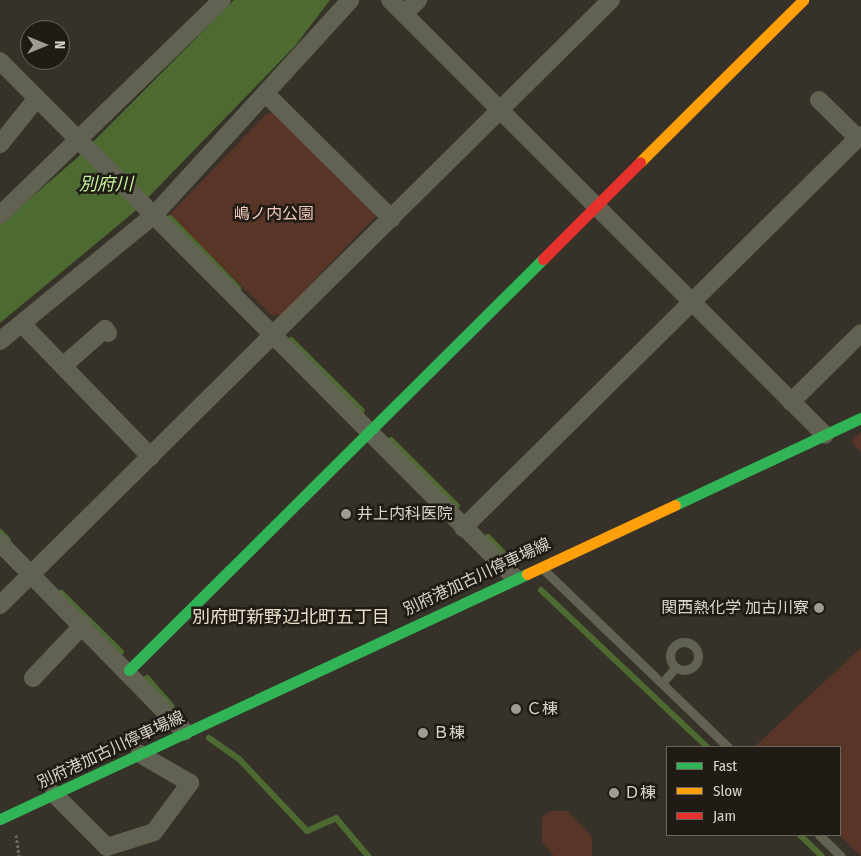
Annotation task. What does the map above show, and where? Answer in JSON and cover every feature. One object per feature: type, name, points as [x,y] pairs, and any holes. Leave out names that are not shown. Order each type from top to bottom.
[{"type":"main road","points":[[129,670],[803,0]]},
{"type":"main road","name":"別府港加古川停車場線","points":[[0,820],[539,565],[861,418]]},
{"type":"street","points":[[0,341],[154,215],[350,0]]},
{"type":"street","points":[[390,0],[595,205],[695,301],[825,435]]},
{"type":"street","points":[[404,14],[418,0]]},
{"type":"street","points":[[0,605],[275,337],[611,0]]},
{"type":"street","points":[[0,214],[79,140],[212,3]]},
{"type":"street","points":[[0,61],[275,337],[368,434],[514,578]]},
{"type":"street","points":[[266,94],[392,219]]},
{"type":"street","points":[[0,144],[37,98]]},
{"type":"street","points":[[463,528],[859,137],[819,100]]},
{"type":"street","points":[[22,324],[151,457]]},
{"type":"street","points":[[63,366],[105,329],[108,333]]},
{"type":"street","points":[[791,402],[861,333]]},
{"type":"street","points":[[0,543],[129,670],[185,732]]},
{"type":"street","points":[[33,678],[83,625]]},
{"type":"street","points":[[54,794],[107,847],[154,832],[190,783],[140,754]]},
{"type":"lane","points":[[539,565],[727,746]]},
{"type":"lane","points":[[662,683],[675,668]]},
{"type":"lane","points":[[820,836],[841,856]]},
{"type":"path","points":[[7,836],[17,835],[19,856]]},
{"type":"green space","name":"嶋ノ内公園","points":[[267,113],[275,113],[379,213],[281,315],[271,315],[169,215]]},
{"type":"green space","points":[[861,432],[861,452],[851,442]]},
{"type":"green space","points":[[861,648],[861,856],[840,836],[841,746],[755,746]]},
{"type":"green space","points":[[551,811],[568,811],[592,837],[592,856],[554,856],[542,842],[542,817]]},
{"type":"water","name":"別府川","points":[[234,0],[330,0],[295,46],[133,213],[0,323],[0,224],[77,158]]},
{"type":"waterway","points":[[170,218],[238,288]]},
{"type":"waterway","points":[[291,340],[362,411]]},
{"type":"waterway","points":[[391,440],[457,506]]},
{"type":"waterway","points":[[0,532],[8,540]]},
{"type":"waterway","points":[[488,537],[511,561]]},
{"type":"waterway","points":[[541,590],[706,746]]},
{"type":"waterway","points":[[61,593],[121,652]]},
{"type":"waterway","points":[[147,678],[171,706]]},
{"type":"waterway","points":[[209,738],[239,759],[307,831],[336,818],[368,856]]},
{"type":"waterway","points":[[801,836],[822,856]]},
{"type":"traffic: fast","points":[[129,670],[543,259]]},
{"type":"traffic: fast","points":[[675,505],[861,418]]},
{"type":"traffic: fast","points":[[0,819],[527,574]]},
{"type":"traffic: slow","points":[[640,162],[803,0]]},
{"type":"traffic: slow","points":[[527,574],[675,505]]},
{"type":"traffic: jam","points":[[543,259],[640,162]]},
{"type":"place","name":"井上内科医院","points":[[346,514]]},
{"type":"place","name":"関西熱化学 加古川寮","points":[[819,608]]},
{"type":"place","name":"Ｃ棟","points":[[516,709]]},
{"type":"place","name":"Ｂ棟","points":[[423,733]]},
{"type":"place","name":"Ｄ棟","points":[[614,793]]},
{"type":"district","name":"別府町新野辺北町五丁目","points":[[291,617]]}]
